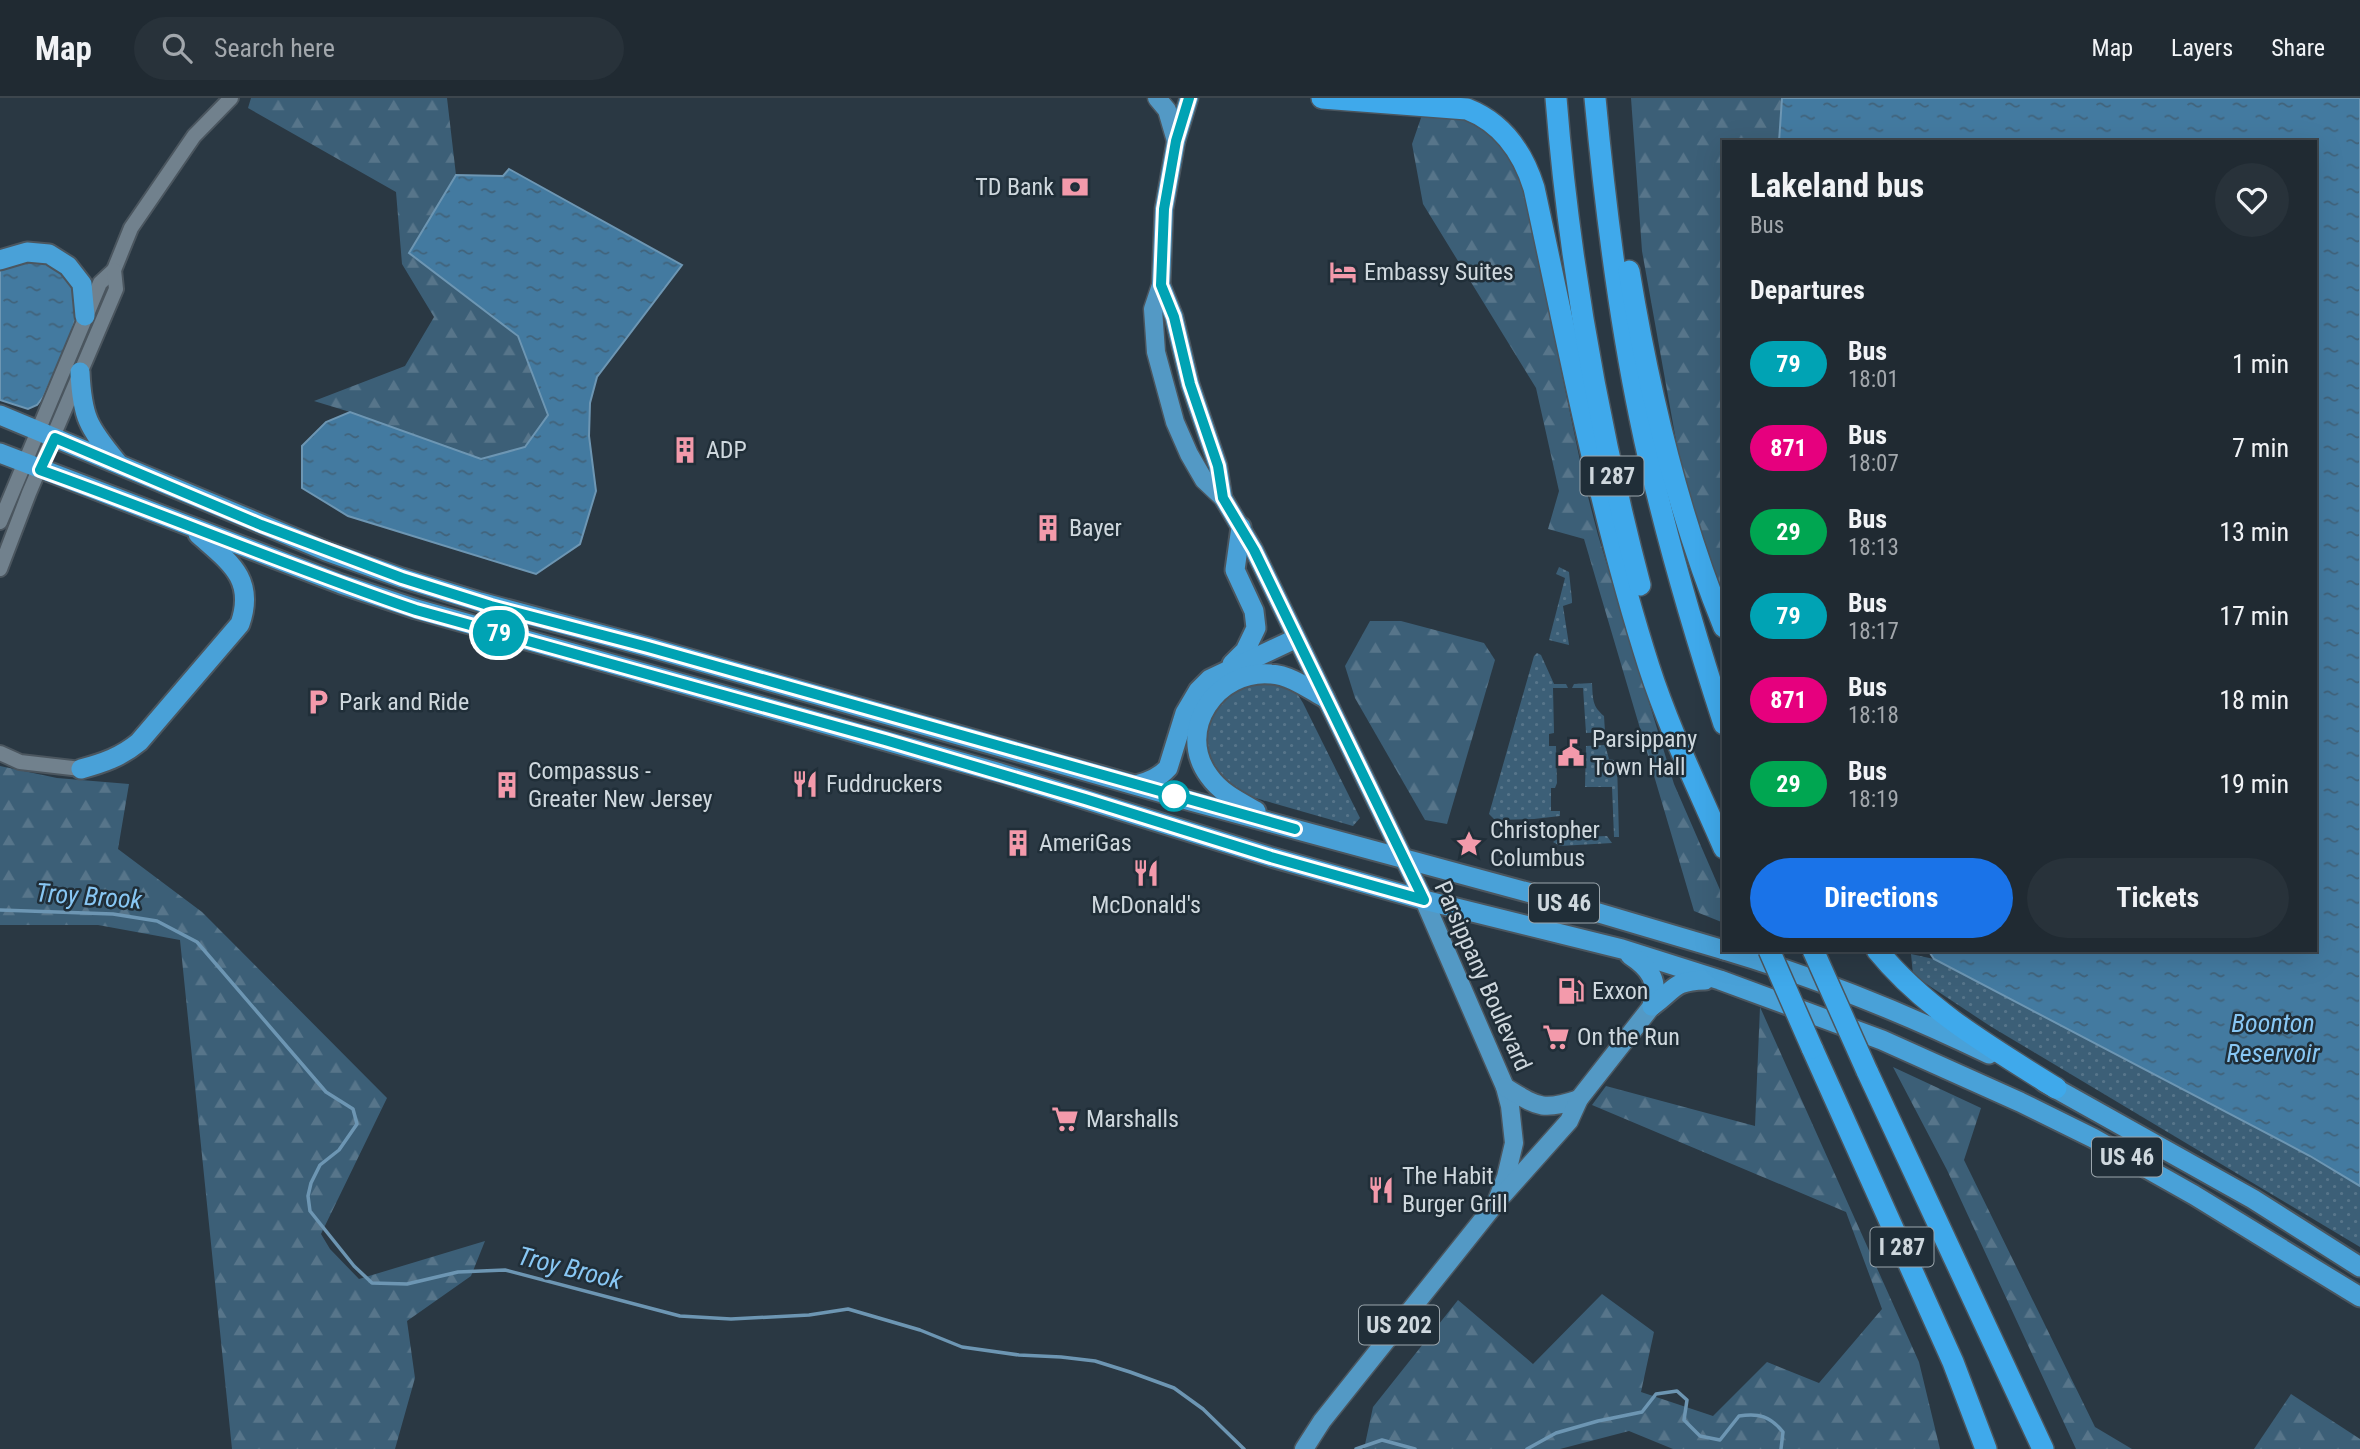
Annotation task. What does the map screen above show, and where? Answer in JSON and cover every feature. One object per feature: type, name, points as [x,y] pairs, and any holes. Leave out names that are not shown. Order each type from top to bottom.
[{"type":"highway","points":[[1322,98],[1467,108],[1499,128],[1524,161],[1534,188],[1578,401],[1611,537],[1650,669],[1678,744],[1722,843]]},
{"type":"highway","name":"I 287","points":[[1556,98],[1565,200],[1579,301],[1613,479],[1657,645],[1722,836]]},
{"type":"highway","name":"I 287","points":[[1595,98],[1612,250],[1640,418],[1676,568],[1722,718]]},
{"type":"highway","points":[[1607,98],[1627,256],[1647,367],[1687,522],[1722,622]]},
{"type":"highway","points":[[0,260],[27,252],[49,254],[68,266],[82,284],[85,316]]},
{"type":"highway","points":[[80,372],[82,400],[88,424],[117,463]]},
{"type":"highway","name":"US 46","points":[[1,415],[261,525],[402,578],[491,606],[659,650],[1538,895],[1722,949]]},
{"type":"highway","name":"US 46","points":[[0,453],[341,584],[416,610],[885,740],[1271,857],[1424,900],[1622,949],[1720,980],[1882,1040],[2045,1114],[2194,1195],[2360,1297]]},
{"type":"highway","points":[[81,769],[105,763],[127,752],[139,742],[240,624],[245,595],[239,575],[229,561],[186,524]]},
{"type":"highway","points":[[1136,785],[1148,782],[1168,768],[1189,705],[1198,691],[1245,651],[1254,636],[1254,611],[1235,570],[1241,527]]},
{"type":"highway","points":[[1215,677],[1295,639]]},
{"type":"highway","points":[[1295,829],[1219,788],[1200,760],[1196,740],[1197,727],[1202,711],[1212,697],[1225,687],[1265,673],[1281,676],[1325,698]]},
{"type":"highway","points":[[1622,949],[1643,963],[1653,979],[1655,995],[1652,1006]]},
{"type":"highway","name":"US 46","points":[[1730,952],[1802,975],[1936,1028],[2056,1088],[2253,1199],[2360,1267]]},
{"type":"highway","name":"I 287","points":[[1770,952],[1954,1362],[1986,1449]]},
{"type":"highway","name":"I 287","points":[[1814,952],[2043,1449]]},
{"type":"highway","points":[[1879,952],[1912,988],[1942,1013],[2056,1088]]},
{"type":"highway","points":[[1652,1006],[1685,980],[1720,980]]},
{"type":"main road","points":[[1157,98],[1167,110],[1176,141]]},
{"type":"main road","name":"Parsippany Boulevard","points":[[1189,98],[1176,141],[1164,209],[1161,285],[1153,309],[1156,352],[1175,422],[1204,480],[1223,498],[1241,527],[1424,900],[1505,1087],[1514,1143],[1506,1177],[1496,1203],[1322,1421],[1304,1449]]},
{"type":"main road","name":"Parsippany Boulevard","points":[[1161,285],[1174,317],[1190,384],[1218,466],[1223,498]]},
{"type":"main road","points":[[1496,1203],[1569,1121],[1579,1099],[1652,1006]]},
{"type":"main road","points":[[1505,1087],[1532,1103],[1549,1108],[1579,1099]]},
{"type":"street","points":[[46,434],[85,316],[100,283],[114,270],[131,228],[194,136],[231,98]]},
{"type":"street","points":[[0,522],[80,372],[116,289],[114,270]]},
{"type":"street","points":[[0,569],[32,466]]},
{"type":"street","points":[[0,753],[20,762],[81,769]]},
{"type":"green space","points":[[251,98],[447,98],[456,175],[410,253],[518,336],[548,415],[525,447],[481,459],[314,401],[405,366],[434,317],[402,264],[396,192],[248,108]]},
{"type":"green space","points":[[1631,98],[1782,98],[1779,140],[1722,140],[1722,595],[1695,517],[1677,446],[1642,251]]},
{"type":"green space","points":[[1422,115],[1458,115],[1491,132],[1512,162],[1524,191],[1585,485],[1598,535],[1674,784],[1722,894],[1722,922],[1694,911],[1584,539],[1548,529],[1559,491],[1536,388],[1423,204],[1412,144]]},
{"type":"green space","points":[[1559,567],[1569,572],[1572,603],[1563,606],[1569,645],[1549,640],[1565,578],[1556,574]]},
{"type":"green space","points":[[1370,621],[1401,621],[1484,643],[1495,660],[1447,824],[1425,820],[1355,698],[1345,666]]},
{"type":"green space","points":[[1537,653],[1541,655],[1554,684],[1566,684],[1568,688],[1553,688],[1554,733],[1549,734],[1549,746],[1556,746],[1557,783],[1555,788],[1551,788],[1551,811],[1560,811],[1560,816],[1495,820],[1489,814]]},
{"type":"green space","points":[[1271,678],[1295,690],[1303,703],[1360,818],[1353,826],[1245,795],[1215,773],[1203,748],[1213,705],[1223,695]]},
{"type":"green space","points":[[1592,683],[1595,705],[1604,716],[1605,732],[1586,733],[1583,688],[1572,688],[1574,684]]},
{"type":"green space","points":[[1605,745],[1609,759],[1617,761],[1619,837],[1614,837],[1612,787],[1585,787],[1586,746]]},
{"type":"green space","points":[[0,766],[57,778],[129,784],[118,849],[202,912],[387,1098],[321,1234],[330,1249],[359,1279],[485,1241],[471,1276],[407,1321],[415,1378],[395,1449],[232,1449],[180,940],[98,925],[0,925]]},
{"type":"green space","points":[[1607,836],[1612,843],[1560,846],[1553,842],[1559,838]]},
{"type":"green space","points":[[1911,954],[1934,959],[2310,1156],[2360,1186],[2360,1247],[1990,1026],[1913,975]]},
{"type":"green space","points":[[1760,1007],[1919,1362],[1940,1449],[1673,1449],[1629,1431],[1560,1449],[1364,1449],[1373,1407],[1458,1300],[1533,1364],[1602,1294],[1654,1332],[1641,1392],[1713,1416],[1767,1362],[1819,1383],[1882,1309],[1846,1212],[1592,1105],[1606,1086],[1755,1126]]},
{"type":"green space","points":[[1893,1067],[1981,1108],[1964,1160],[2095,1427],[2132,1449],[2076,1449],[1947,1170]]},
{"type":"green space","points":[[2291,1394],[2360,1439],[2360,1449],[2254,1449]]},
{"type":"water","name":"Boonton Reservoir","points":[[1782,98],[2360,98],[2360,1186],[2310,1156],[1934,959],[1929,952],[2317,952],[2317,140],[1779,140]]},
{"type":"water","points":[[509,169],[682,265],[597,377],[590,403],[589,436],[596,491],[580,544],[536,574],[348,516],[302,488],[302,446],[326,422],[350,412],[481,459],[525,447],[548,415],[518,336],[409,253],[456,175],[503,176]]},
{"type":"water","points":[[21,260],[55,264],[72,283],[78,301],[68,343],[44,396],[37,405],[28,409],[0,400],[0,267]]},
{"type":"waterway","name":"Troy Brook","points":[[0,910],[113,914],[157,921],[197,942],[326,1092],[353,1109],[357,1124],[339,1150],[320,1165],[308,1196],[310,1211],[354,1266],[372,1283],[407,1284],[458,1272],[505,1270],[680,1316],[731,1319],[809,1315],[848,1309],[920,1330],[962,1347],[1095,1361],[1130,1372],[1174,1388],[1203,1409],[1244,1449]]},
{"type":"waterway","name":"Troy Brook","points":[[1527,1449],[1556,1433],[1642,1412],[1656,1394],[1677,1391],[1687,1400],[1684,1420],[1700,1436],[1720,1440],[1739,1416],[1752,1415],[1769,1419],[1783,1432],[1781,1449]]},
{"type":"waterway","name":"Troy Brook","points":[[1356,1449],[1382,1440],[1415,1449]]},
{"type":"bus line","name":"79","points":[[1189,98],[1176,141],[1164,209],[1160,254],[1161,285],[1174,317],[1190,384],[1218,466],[1223,498],[1254,550],[1424,900],[1271,857],[885,740],[416,610],[40,470],[55,438],[261,525],[402,578],[491,606],[648,647],[1295,829]]},
{"type":"place","name":"TD Bank","points":[[1075,187]]},
{"type":"place","name":"Embassy Suites","points":[[1343,272]]},
{"type":"place","name":"ADP","points":[[685,450]]},
{"type":"place","name":"Bayer","points":[[1048,528]]},
{"type":"place","name":"Park and Ride","points":[[318,702]]},
{"type":"place","name":"Parsippany Town Hall","points":[[1571,753]]},
{"type":"place","name":"Fuddruckers","points":[[805,784]]},
{"type":"place","name":"Compassus - Greater New Jersey","points":[[507,785]]},
{"type":"place","name":"AmeriGas","points":[[1018,843]]},
{"type":"place","name":"Christopher Columbus","points":[[1469,844]]},
{"type":"place","name":"McDonald's","points":[[1146,873]]},
{"type":"place","name":"Exxon","points":[[1571,991]]},
{"type":"place","name":"On the Run","points":[[1556,1037]]},
{"type":"place","name":"Marshalls","points":[[1065,1119]]},
{"type":"place","name":"The Habit Burger Grill","points":[[1381,1190]]}]
